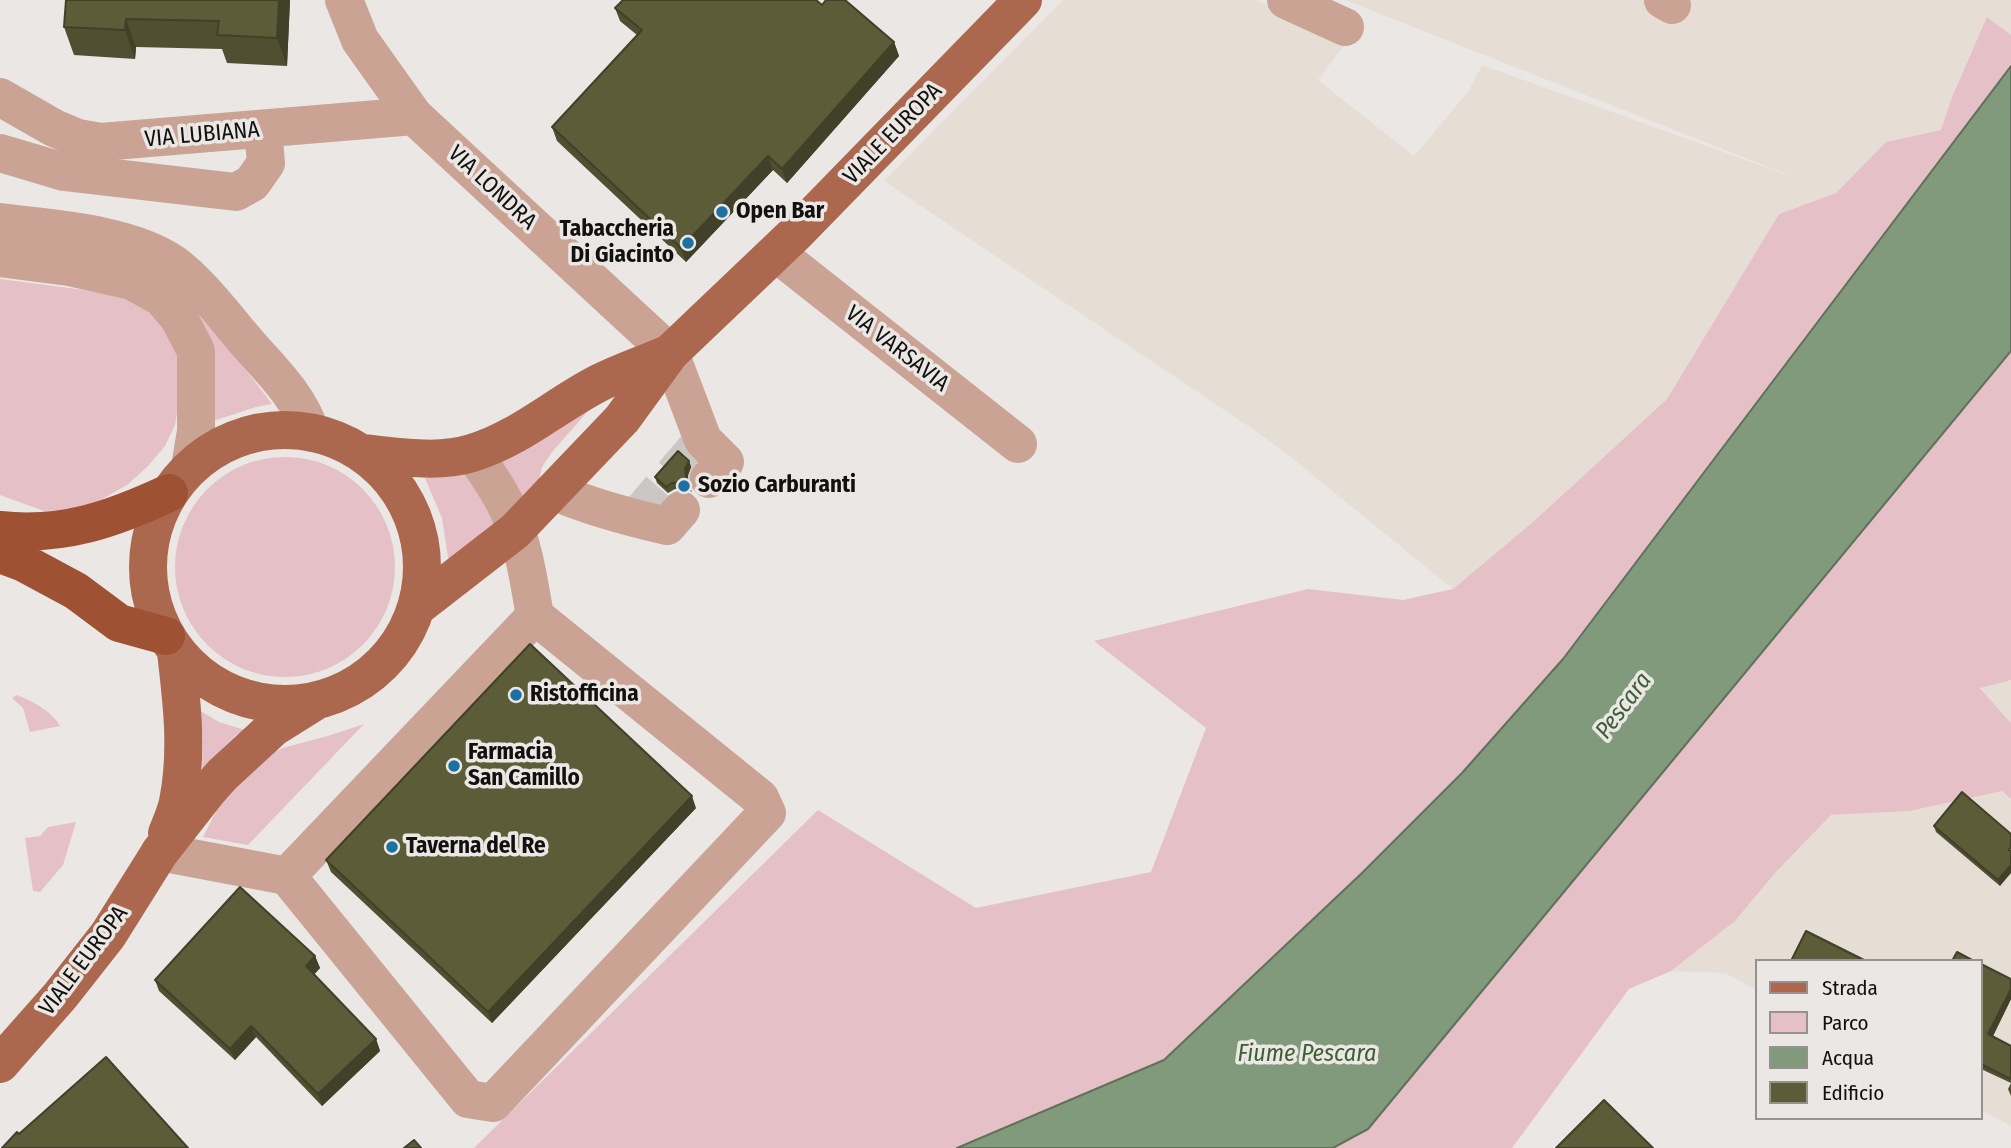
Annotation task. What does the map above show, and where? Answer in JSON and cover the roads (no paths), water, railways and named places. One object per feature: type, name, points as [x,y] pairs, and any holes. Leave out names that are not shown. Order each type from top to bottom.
[{"type":"highway","points":[[0,530],[37,531],[94,523],[137,508],[180,480]]},
{"type":"highway","points":[[0,554],[24,563],[76,591],[119,623],[171,644]]},
{"type":"main road","name":"VIALE EUROPA","points":[[417,607],[515,531],[622,419],[670,354],[776,253],[1023,0]]},
{"type":"main road","name":"VIALE EUROPA","points":[[361,453],[439,457],[473,453],[510,437],[599,383],[670,354]]},
{"type":"main road","points":[[285,430],[311,433],[345,444],[361,453],[390,479],[411,511],[417,530],[423,569],[417,607],[408,630],[379,668],[360,683],[338,694],[314,702],[271,704],[228,693],[200,675],[171,644],[155,613],[147,564],[150,539],[158,515],[180,480],[211,452],[247,436],[285,430]]},
{"type":"main road","name":"VIALE EUROPA","points":[[160,852],[178,804],[183,764],[184,722],[171,644]]},
{"type":"main road","name":"VIALE EUROPA","points":[[0,1064],[60,996],[107,935],[160,852],[222,775],[272,728],[314,702]]},
{"type":"street","name":"VIA LONDRA","points":[[344,0],[360,40],[414,116],[670,354]]},
{"type":"street","points":[[1286,0],[1345,27]]},
{"type":"street","name":"VIA LUBIANA","points":[[0,97],[54,128],[78,138],[101,142],[414,116]]},
{"type":"street","points":[[0,153],[64,172],[236,192],[252,183],[266,163],[263,130]]},
{"type":"street","points":[[0,222],[97,235],[142,248],[174,264],[205,293],[290,392],[305,416],[311,433]]},
{"type":"street","name":"VIA VARSAVIA","points":[[776,253],[1018,444]]},
{"type":"street","points":[[0,258],[69,267],[132,281],[161,297],[179,318],[196,351],[196,431],[180,480]]},
{"type":"street","points":[[670,354],[703,440],[725,462],[709,479]]},
{"type":"street","points":[[160,852],[287,876],[468,1099],[493,1102],[767,813],[760,798],[535,616],[526,563],[511,515],[473,453]]},
{"type":"street","points":[[553,491],[636,519],[667,526],[681,510]]},
{"type":"street","points":[[287,876],[535,616]]},
{"type":"water","name":"Fiume Pescara","points":[[2011,66],[2011,351],[1368,1129],[1333,1148],[957,1148],[1164,1060],[1362,873],[1462,773],[1563,659]]},
{"type":"tunnel","points":[[636,518],[703,440]]},
{"type":"place","name":"Open Bar","points":[[722,212]]},
{"type":"place","name":"Tabaccheria Di Giacinto","points":[[688,243]]},
{"type":"place","name":"Sozio Carburanti","points":[[684,486]]},
{"type":"place","name":"Ristofficina","points":[[516,695]]},
{"type":"place","name":"Farmacia San Camillo","points":[[454,766]]},
{"type":"place","name":"Taverna del Re","points":[[392,847]]},
{"type":"water label","name":"Pescara","points":[[1624,706]]}]
